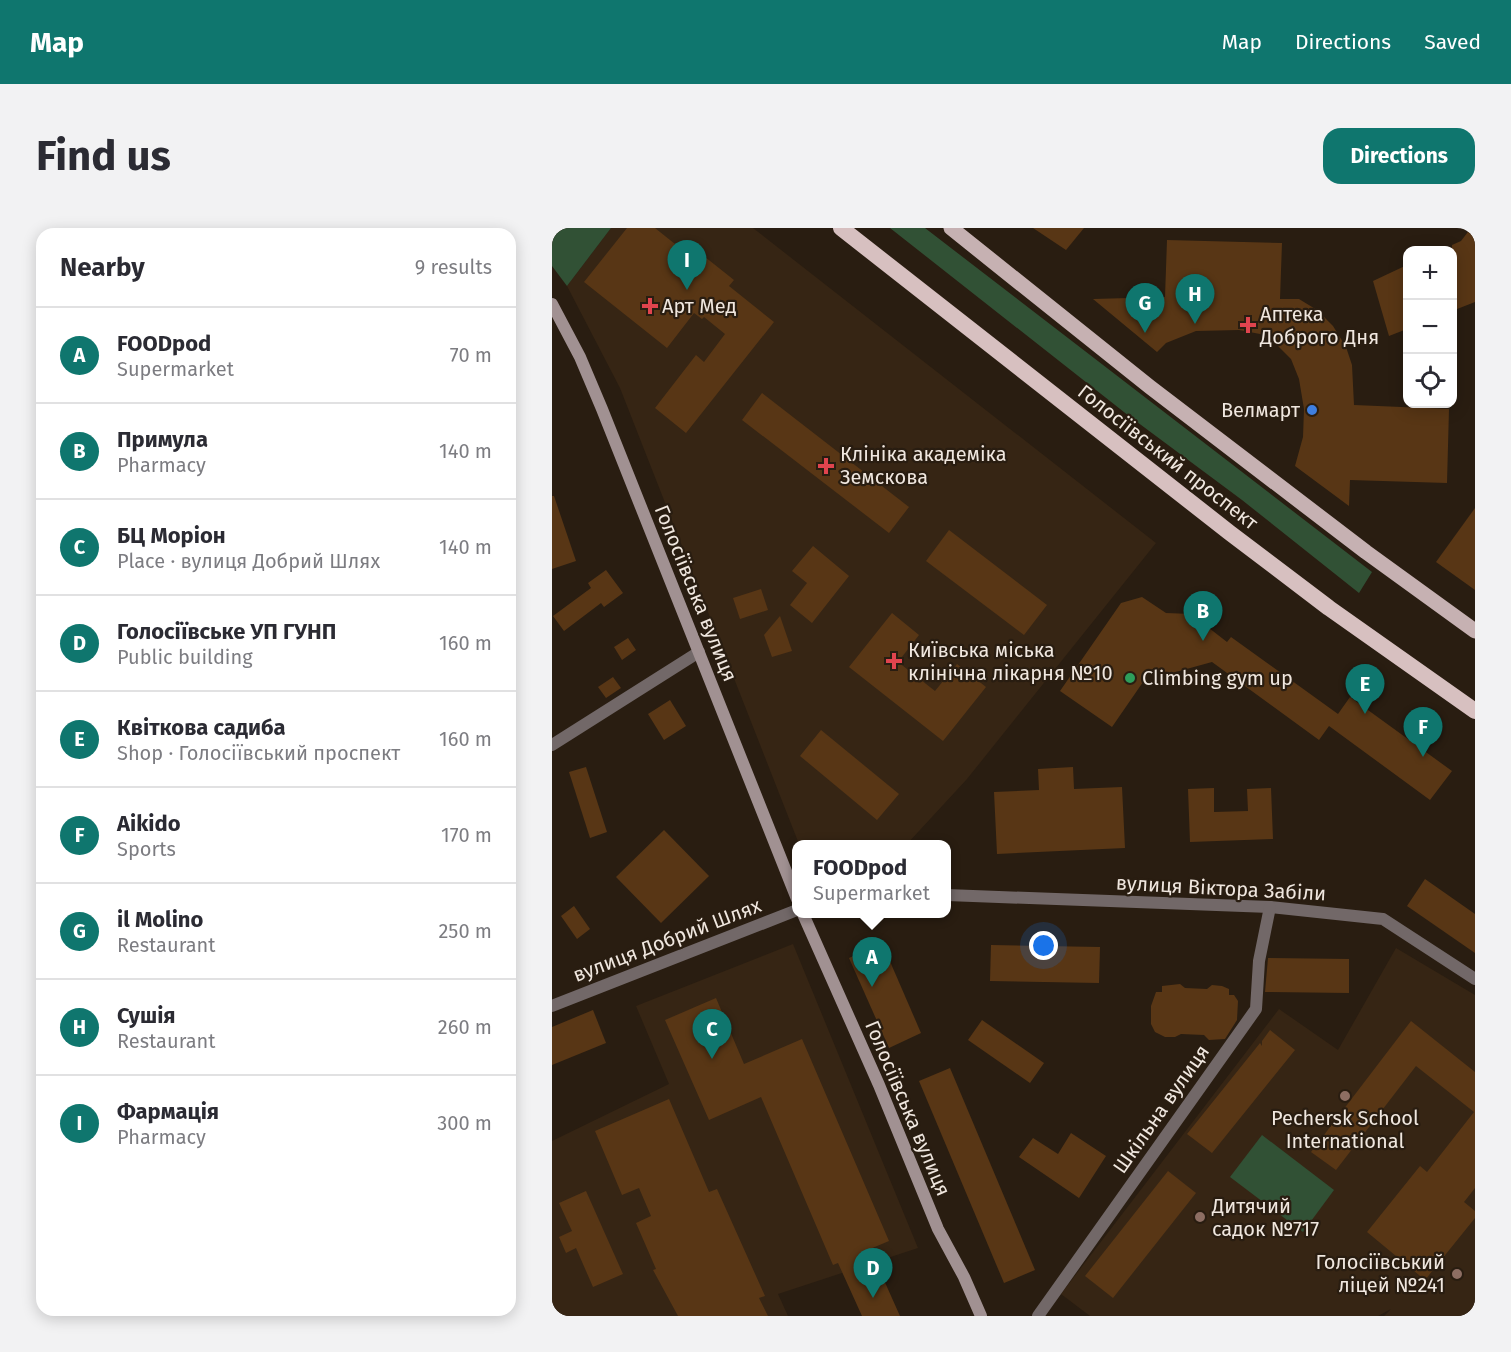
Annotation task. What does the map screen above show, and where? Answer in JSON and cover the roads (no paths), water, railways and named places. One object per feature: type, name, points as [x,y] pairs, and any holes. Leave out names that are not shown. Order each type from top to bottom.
[{"type":"highway","name":"Голосіївський проспект","points":[[841,228],[1230,533],[1329,608],[1475,711]]},
{"type":"main road","points":[[951,228],[1150,387],[1366,552],[1475,631]]},
{"type":"main road","name":"Голосіївська вулиця","points":[[552,304],[580,357],[792,886]]},
{"type":"main road","name":"Голосіївська вулиця","points":[[805,918],[879,1085],[938,1229],[981,1316]]},
{"type":"street","points":[[552,745],[699,652]]},
{"type":"street","name":"вулиця Віктора Забіли","points":[[951,896],[1270,907],[1383,919],[1475,979]]},
{"type":"street","name":"Шкільна вулиця","points":[[1038,1316],[1256,1008],[1259,961],[1270,907]]},
{"type":"street","name":"вулиця Добрий Шлях","points":[[552,1006],[792,912]]},
{"type":"place","name":"Фармація","points":[[687,290]]},
{"type":"place","name":"Арт Мед","points":[[650,306]]},
{"type":"place","name":"Сушія","points":[[1195,324]]},
{"type":"place","name":"Аптека Доброго Дня","points":[[1248,325]]},
{"type":"place","name":"il Molino","points":[[1145,333]]},
{"type":"place","name":"Велмарт","points":[[1312,410]]},
{"type":"place","name":"Клініка академіка Земскова","points":[[826,466]]},
{"type":"place","name":"Примула","points":[[1203,641]]},
{"type":"place","name":"Київська міська клінічна лікарня №10","points":[[894,661]]},
{"type":"place","name":"Climbing gym up","points":[[1130,678]]},
{"type":"place","name":"Квіткова садиба","points":[[1365,714]]},
{"type":"place","name":"Aikido","points":[[1423,757]]},
{"type":"place","name":"FOODpod","points":[[872,987]]},
{"type":"place","name":"БЦ Моріон","points":[[712,1059]]},
{"type":"place","name":"Pechersk School International","points":[[1345,1096]]},
{"type":"place","name":"Дитячий садок №717","points":[[1200,1217]]},
{"type":"place","name":"Голосіївський ліцей №241","points":[[1457,1274]]},
{"type":"place","name":"Голосіївське УП ГУНП","points":[[873,1298]]}]
